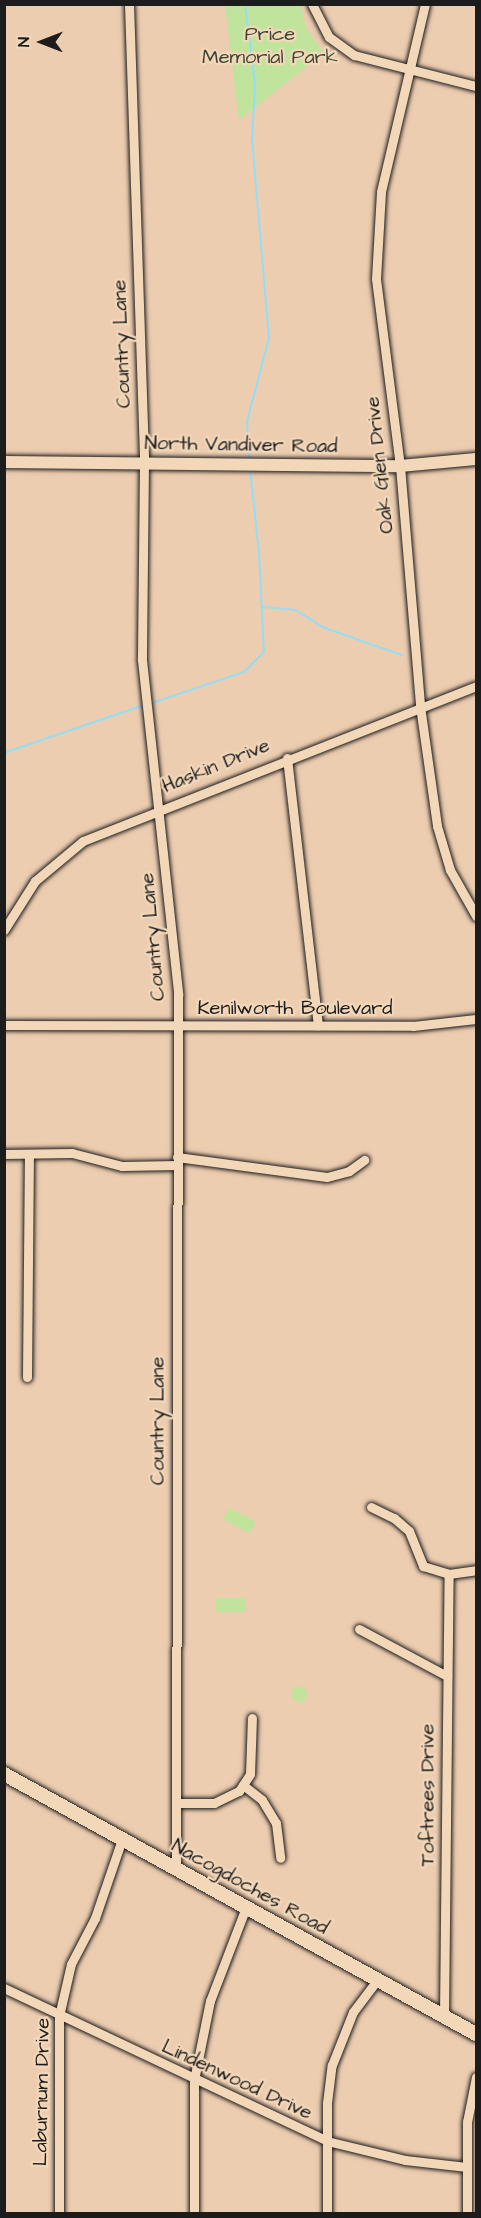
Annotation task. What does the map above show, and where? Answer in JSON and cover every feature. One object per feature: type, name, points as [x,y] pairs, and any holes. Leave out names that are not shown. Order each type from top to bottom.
[{"type":"main road","name":"Nacogdoches Road","points":[[5,1775],[477,2034]]},
{"type":"street","name":"Country Lane","points":[[129,4],[144,463],[144,692],[158,809],[178,1025],[176,1868]]},
{"type":"street","points":[[312,4],[319,24],[340,47],[367,60],[477,86]]},
{"type":"street","name":"Oak Glen Drive","points":[[425,4],[381,192],[376,235],[380,323],[400,466],[420,706],[442,849],[460,891],[477,916]]},
{"type":"street","name":"North Vandiver Road","points":[[4,462],[400,466],[477,459]]},
{"type":"street","name":"Haskin Drive","points":[[4,930],[35,881],[66,852],[101,831],[420,706],[477,686]]},
{"type":"street","points":[[287,758],[318,1025]]},
{"type":"street","name":"Kenilworth Boulevard","points":[[4,1025],[413,1026],[477,1019]]},
{"type":"street","points":[[4,1154],[79,1154],[122,1166],[177,1161],[318,1177],[340,1175],[364,1160]]},
{"type":"street","points":[[27,1377],[29,1154]]},
{"type":"street","points":[[371,1507],[394,1518],[409,1531],[423,1566],[449,1574],[477,1570]]},
{"type":"street","name":"Toftrees Drive","points":[[444,2016],[449,1574]]},
{"type":"street","points":[[360,1629],[447,1676]]},
{"type":"street","points":[[176,1803],[220,1802],[243,1785],[252,1762],[252,1718]]},
{"type":"street","points":[[243,1785],[262,1800],[276,1822],[281,1838],[280,1858]]},
{"type":"street","name":"Laburnum Drive","points":[[59,2214],[59,2016],[71,1964],[95,1918],[122,1839]]},
{"type":"street","points":[[194,2214],[194,2080],[210,2001],[246,1907]]},
{"type":"street","points":[[327,2214],[329,2084],[337,2047],[353,2012],[378,1979]]},
{"type":"street","name":"Lindenwood Drive","points":[[4,1988],[194,2080],[327,2141],[405,2160],[466,2167]]},
{"type":"street","points":[[467,2214],[466,2167],[469,2107],[477,2077]]},
{"type":"green space","name":"Price Memorial Park","points":[[225,5],[301,5],[306,28],[324,53],[239,120]]},
{"type":"green space","points":[[229,1508],[256,1522],[250,1533],[223,1520]]},
{"type":"green space","points":[[216,1598],[246,1598],[246,1612],[216,1612]]},
{"type":"green space","points":[[296,1686],[302,1686],[307,1694],[305,1700],[296,1702],[291,1697],[291,1691]]},
{"type":"waterway","points":[[245,4],[255,85],[252,140],[269,338],[247,421],[249,460]]},
{"type":"waterway","points":[[149,704],[244,672],[264,652],[259,554],[250,469]]},
{"type":"waterway","points":[[263,607],[296,610],[322,627],[402,655]]},
{"type":"waterway","points":[[4,753],[144,705]]}]
